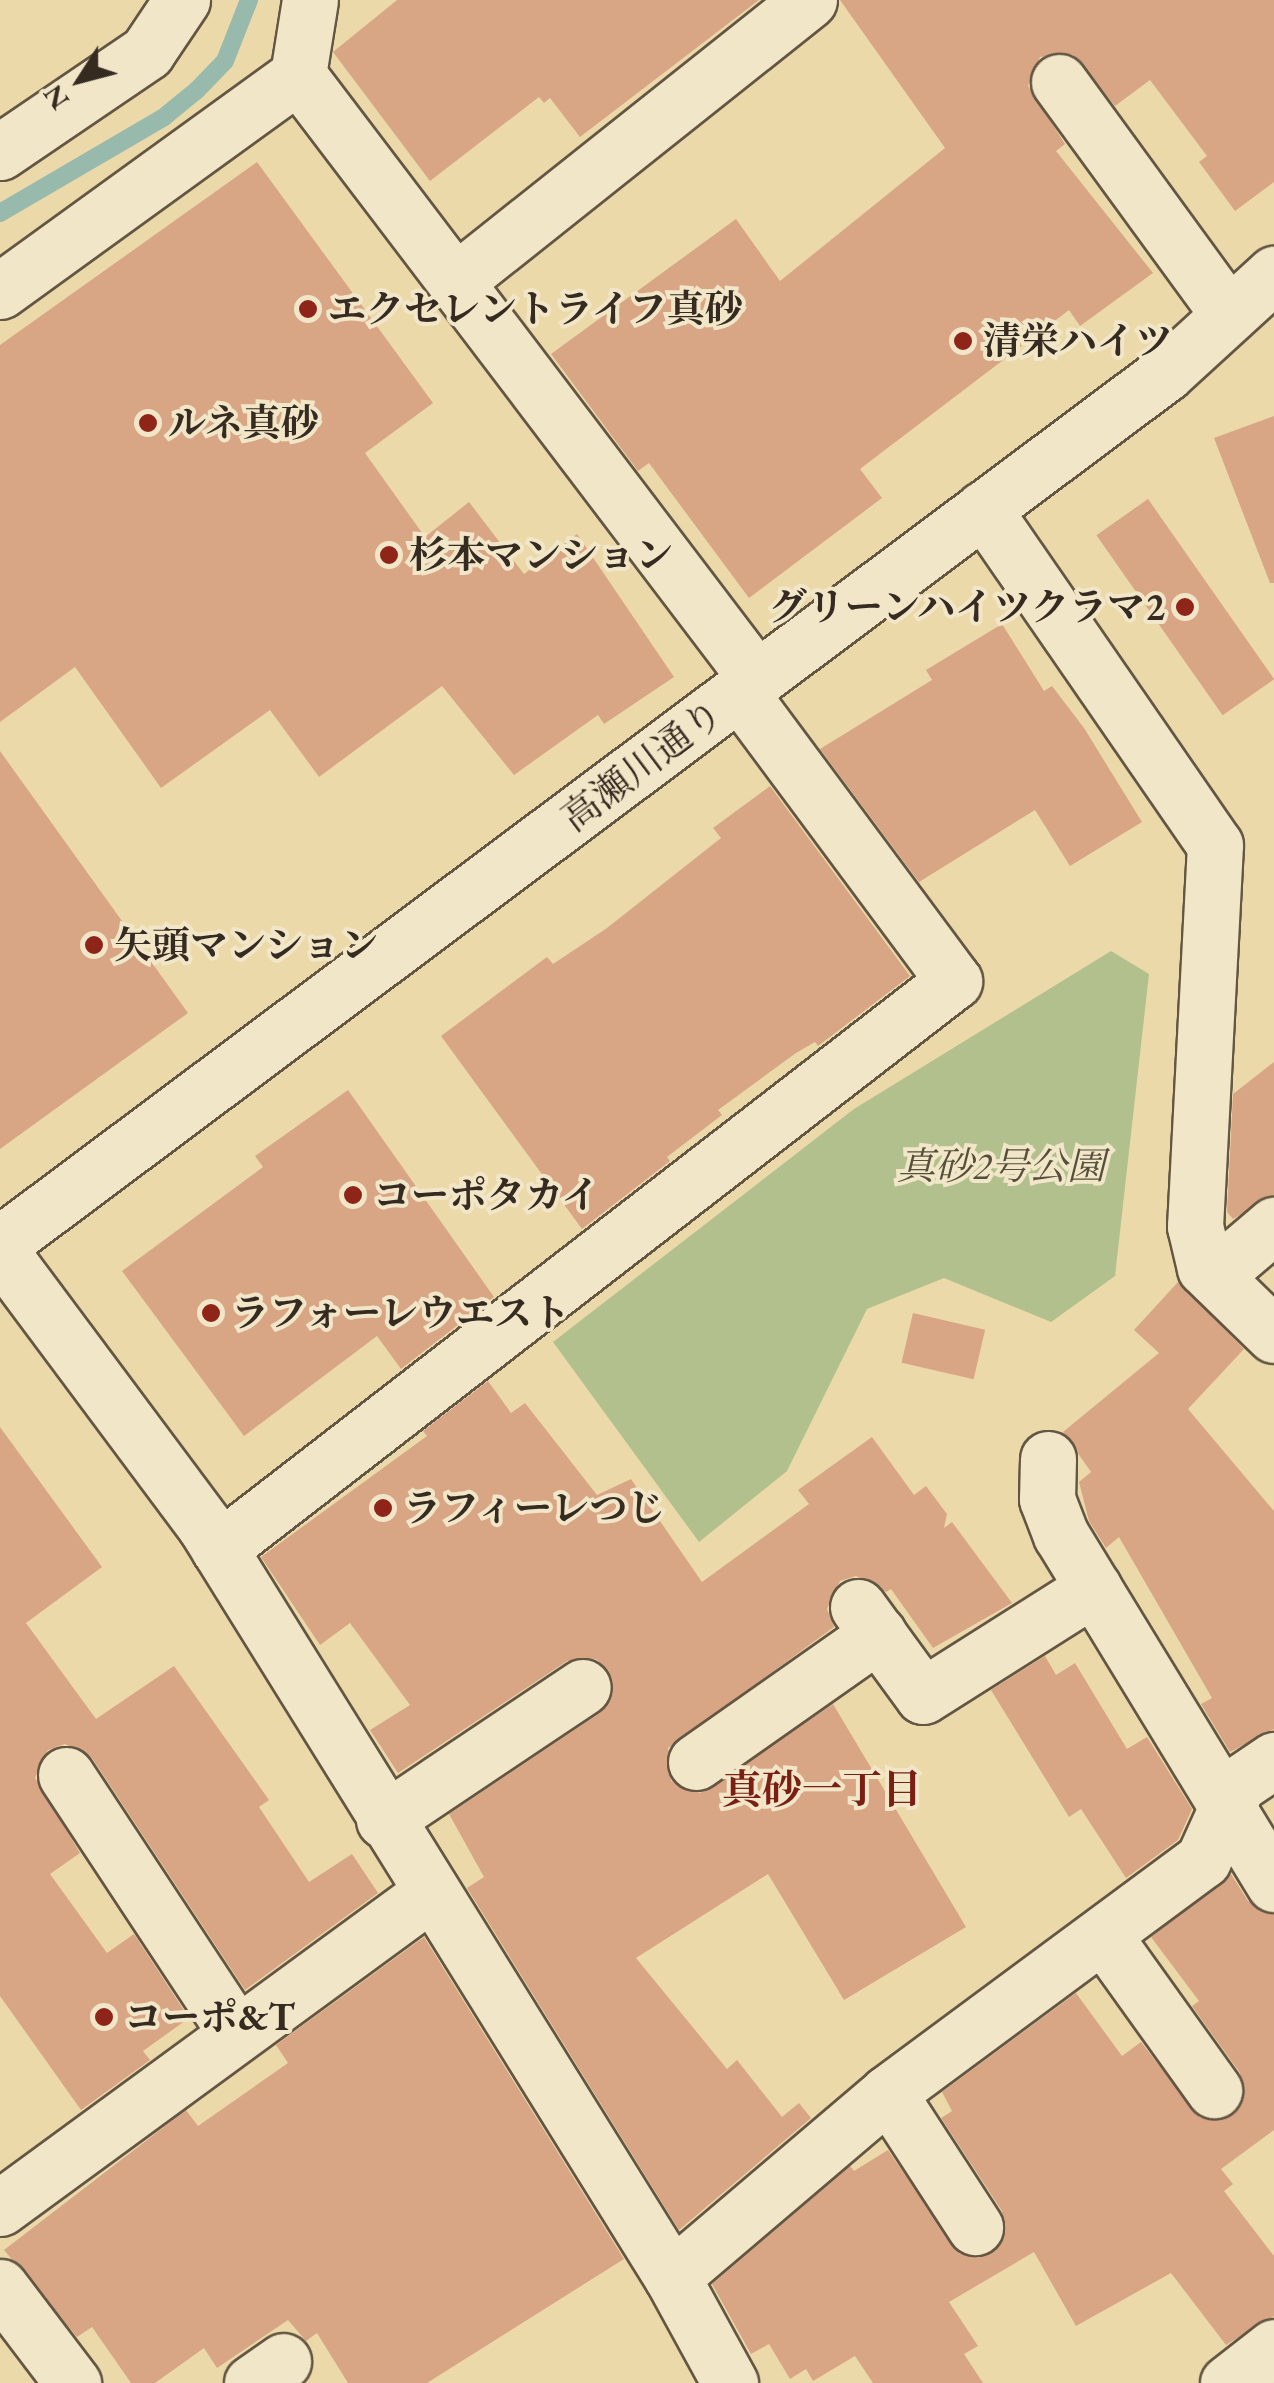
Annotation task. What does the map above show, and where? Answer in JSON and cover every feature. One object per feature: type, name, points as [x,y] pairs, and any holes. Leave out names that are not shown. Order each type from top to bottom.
[{"type":"street","points":[[0,152],[147,52],[182,0]]},
{"type":"street","points":[[0,291],[298,75],[310,0]]},
{"type":"street","points":[[456,282],[809,0]]},
{"type":"street","points":[[219,1548],[954,981],[748,685],[456,282],[298,75]]},
{"type":"street","points":[[1059,82],[1230,315]]},
{"type":"street","name":"高瀬川通り","points":[[0,1247],[1166,374],[1274,274]]},
{"type":"street","points":[[984,509],[1215,845],[1195,1226],[1205,1268],[1274,1336]]},
{"type":"street","points":[[1214,1276],[1274,1225]]},
{"type":"street","points":[[0,1247],[219,1548],[428,1894],[672,2276],[730,2383]]},
{"type":"street","points":[[1048,1458],[1047,1499],[1094,1588],[1274,1884]]},
{"type":"street","points":[[696,1762],[868,1620],[923,1696],[1094,1588]]},
{"type":"street","points":[[384,1820],[583,1687]]},
{"type":"street","points":[[672,2276],[888,2094],[1203,1860],[1238,1785],[1274,1760]]},
{"type":"street","points":[[66,1775],[237,2034]]},
{"type":"street","points":[[0,2208],[428,1894]]},
{"type":"street","points":[[1102,1935],[1214,2090]]},
{"type":"street","points":[[888,2094],[975,2227]]},
{"type":"street","points":[[0,2287],[73,2383]]},
{"type":"street","points":[[1228,2383],[1274,2347]]},
{"type":"green space","name":"真砂2号公園","points":[[1111,951],[1149,974],[1115,1276],[1051,1322],[944,1278],[867,1309],[787,1471],[699,1542],[553,1342],[854,1109]]},
{"type":"building","points":[[397,0],[759,0],[580,137],[550,98],[544,103],[539,97],[430,181],[333,52]]},
{"type":"building","points":[[840,0],[1274,0],[1274,182],[1235,211],[1199,162],[1207,156],[1150,80],[1115,106],[1072,54],[1040,57],[1028,86],[1065,144],[1056,151],[1153,273],[1080,326],[1069,310],[860,469],[882,498],[749,598],[649,463],[638,471],[551,354],[736,219],[780,281],[945,148]]},
{"type":"building","points":[[257,162],[433,403],[365,453],[425,537],[469,502],[524,574],[577,534],[674,677],[604,724],[598,715],[514,775],[442,686],[319,777],[270,710],[161,788],[75,667],[0,722],[0,345]]},
{"type":"building","points":[[1274,416],[1274,583],[1270,583],[1214,438]]},
{"type":"building","name":"グリーンハイツクラマ2","points":[[1148,499],[1274,679],[1223,715],[1096,535]]},
{"type":"building","points":[[1002,624],[1044,691],[1052,686],[1084,728],[1142,822],[1070,866],[1035,810],[919,882],[820,749],[932,680],[926,670]]},
{"type":"building","points":[[0,751],[188,1013],[0,1149]]},
{"type":"building","points":[[770,786],[910,976],[818,1046],[815,1042],[796,1053],[718,1110],[722,1115],[667,1157],[670,1161],[582,1229],[441,1036],[547,957],[553,964],[607,928],[721,838],[713,828]]},
{"type":"building","points":[[1274,1062],[1274,1195],[1233,1219],[1227,1212],[1233,1094]]},
{"type":"building","points":[[348,1090],[494,1297],[401,1369],[377,1336],[244,1436],[122,1271],[263,1167],[255,1156]]},
{"type":"building","points":[[1178,1282],[1244,1349],[1188,1409],[1274,1511],[1274,1729],[1230,1752],[1201,1704],[1212,1698],[1119,1537],[1106,1548],[1089,1521],[1079,1482],[1091,1472],[1063,1432],[1159,1353],[1134,1330]]},
{"type":"building","points":[[913,1313],[985,1330],[974,1379],[902,1363]]},
{"type":"building","points":[[488,1381],[511,1413],[525,1403],[597,1495],[631,1479],[702,1582],[809,1504],[798,1490],[872,1437],[914,1495],[926,1486],[947,1514],[944,1528],[952,1522],[1012,1603],[933,1648],[891,1589],[886,1592],[856,1576],[840,1581],[827,1609],[834,1627],[668,1748],[671,1781],[700,1793],[833,1704],[966,1927],[844,2000],[768,1874],[636,1958],[727,2069],[737,2060],[782,2117],[799,2103],[811,2118],[679,2230],[467,1888],[484,1877],[449,1814],[600,1713],[611,1700],[609,1671],[596,1659],[567,1661],[398,1773],[370,1730],[410,1705],[350,1623],[320,1645],[261,1557],[427,1436],[423,1431]]},
{"type":"building","points":[[0,1427],[102,1567],[26,1623],[96,1719],[174,1666],[269,1800],[259,1807],[309,1882],[352,1854],[378,1893],[245,1990],[92,1758],[65,1744],[48,1750],[35,1778],[80,1853],[50,1874],[107,1953],[134,1934],[189,2018],[143,2051],[150,2060],[81,2110],[0,1996]]},
{"type":"building","points":[[1045,1656],[1056,1675],[1075,1663],[1127,1749],[1147,1737],[1192,1809],[1178,1840],[1126,1878],[1081,1809],[1069,1817],[991,1690]]},
{"type":"building","points":[[1231,1874],[1248,1901],[1274,1915],[1274,2130],[1221,2169],[1233,2184],[1224,2191],[1274,2256],[1274,2316],[1226,2345],[1171,2273],[1076,2326],[1034,2252],[949,2302],[978,2346],[964,2354],[983,2383],[873,2383],[855,2356],[813,2381],[806,2369],[790,2379],[769,2344],[751,2354],[712,2284],[850,2166],[854,2171],[888,2150],[960,2254],[978,2258],[1002,2242],[1002,2211],[941,2118],[952,2111],[942,2092],[1076,1993],[1122,2056],[1141,2042],[1200,2118],[1233,2115],[1243,2102],[1240,2073],[1192,2006],[1199,2001],[1151,1937]]},
{"type":"building","points":[[424,1937],[624,2259],[427,2383],[348,2383],[317,2333],[306,2341],[288,2320],[217,2368],[204,2348],[155,2383],[131,2383],[92,2327],[77,2337],[4,2250],[186,2110],[198,2126],[288,2063],[276,2045]]},
{"type":"waterway","points":[[0,213],[164,117],[197,90],[225,61],[249,0]]},
{"type":"place","name":"エクセレントライフ真砂","points":[[308,309]]},
{"type":"place","name":"清栄ハイツ","points":[[963,341]]},
{"type":"place","name":"ルネ真砂","points":[[148,423]]},
{"type":"place","name":"杉本マンション","points":[[389,555]]},
{"type":"place","name":"グリーンハイツクラマ2","points":[[1185,607]]},
{"type":"place","name":"矢頭マンション","points":[[94,945]]},
{"type":"place","name":"コーポタカイ","points":[[353,1195]]},
{"type":"place","name":"ラフォーレウエスト","points":[[211,1313]]},
{"type":"place","name":"ラフィーレつじ","points":[[383,1508]]},
{"type":"place","name":"コーポ&T","points":[[104,2017]]},
{"type":"district","name":"真砂一丁目","points":[[822,1789]]}]
